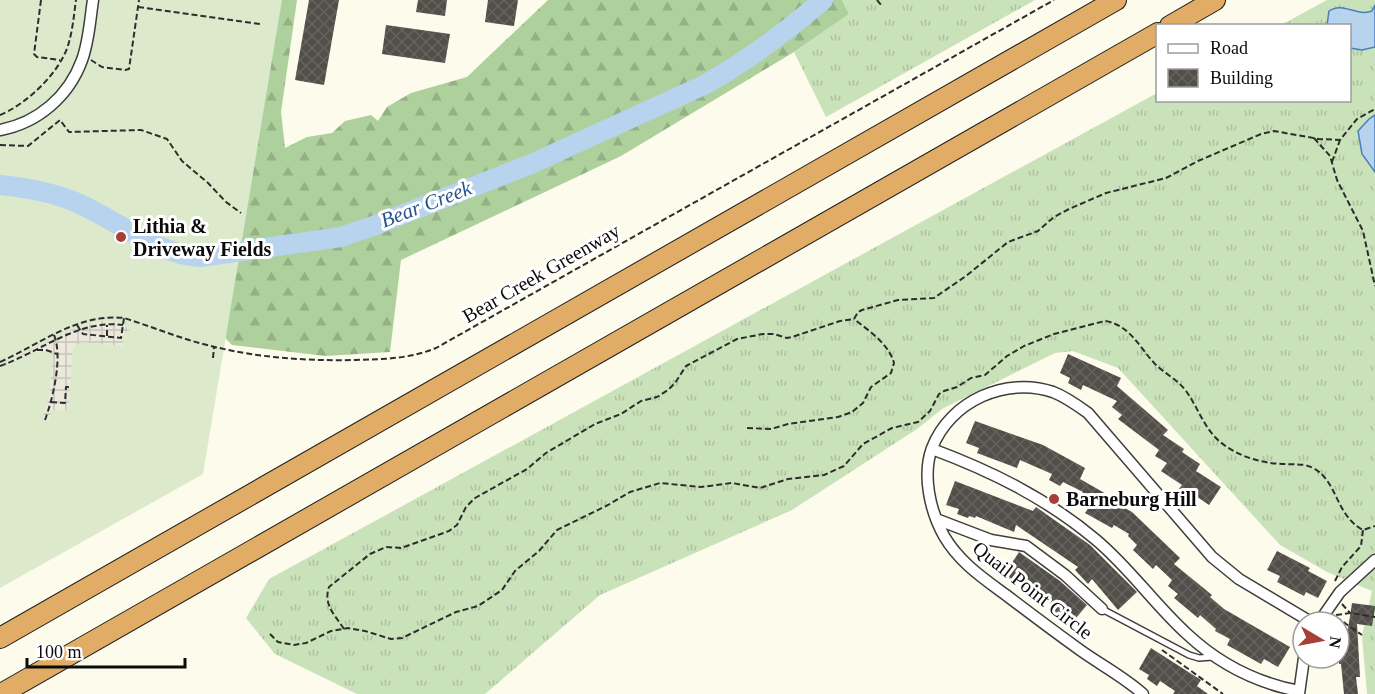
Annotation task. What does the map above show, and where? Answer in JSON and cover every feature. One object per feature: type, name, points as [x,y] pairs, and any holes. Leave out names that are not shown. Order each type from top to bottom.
[{"type":"highway","points":[[0,638],[1116,0]]},
{"type":"highway","points":[[1173,24],[1215,0]]},
{"type":"highway","points":[[1,694],[1156,34]]},
{"type":"street","points":[[0,130],[29,121],[54,104],[69,86],[83,57],[93,0]]},
{"type":"street","name":"Quail Point Circle","points":[[1143,694],[1081,651],[969,567],[944,536],[936,519],[928,484],[932,449],[949,422],[975,399],[1014,387],[1029,387],[1053,392],[1088,413],[1212,556],[1239,579],[1291,610]]},
{"type":"street","points":[[932,449],[1012,483],[1070,519],[1111,553],[1187,635],[1215,656],[1255,678],[1299,692],[1302,670]]},
{"type":"street","points":[[936,519],[991,540],[1026,546],[1065,575],[1102,609]]},
{"type":"street","points":[[1327,610],[1340,592],[1375,560]]},
{"type":"lane","points":[[1102,609],[1189,655],[1199,658],[1215,656]]},
{"type":"path","points":[[41,0],[34,54],[37,57],[60,61]]},
{"type":"path","points":[[0,115],[18,105],[40,87],[60,61],[69,43],[76,0]]},
{"type":"path","points":[[83,57],[102,67],[129,69],[139,0]]},
{"type":"path","points":[[877,0],[882,6]]},
{"type":"path","name":"Bear Creek Greenway","points":[[0,362],[77,324],[110,317],[124,318],[214,347],[262,356],[322,361],[402,358],[420,355],[1054,0]]},
{"type":"path","points":[[138,7],[260,24]]},
{"type":"path","points":[[1332,163],[1340,140],[1357,119],[1375,109]]},
{"type":"path","points":[[0,145],[28,146],[60,120],[69,132],[141,130],[167,139],[182,161],[241,213]]},
{"type":"path","points":[[854,319],[855,314],[862,310],[898,300],[934,298],[1008,242],[1038,231],[1059,214],[1095,196],[1166,178],[1198,161],[1268,132],[1340,140]]},
{"type":"path","points":[[1314,138],[1329,156],[1337,180],[1365,238],[1375,286]]},
{"type":"path","points":[[77,324],[79,331],[85,334],[121,338],[124,318]]},
{"type":"path","points":[[344,629],[330,610],[327,590],[370,554],[386,547],[401,548],[448,531],[457,525],[466,507],[475,498],[527,469],[546,453],[595,424],[621,414],[641,401],[657,397],[675,383],[686,366],[737,339],[763,334],[774,334],[787,338],[840,321],[854,319],[876,338],[894,363],[891,373],[871,387],[856,410],[838,417],[788,424],[771,429],[747,428]]},
{"type":"path","points":[[270,634],[278,642],[300,645],[331,631],[344,629],[365,631],[395,639],[456,612],[475,608],[502,590],[515,571],[539,551],[557,530],[608,506],[630,492],[650,484],[672,483],[701,487],[732,483],[760,489],[796,477],[824,475],[844,465],[862,444],[892,428],[918,422],[930,411],[939,394],[971,378],[985,375],[1007,356],[1054,334],[1105,321],[1126,330],[1137,340],[1154,363],[1183,387],[1206,426],[1223,445],[1244,456],[1284,464],[1308,465],[1316,469],[1331,486],[1347,519],[1363,530]]},
{"type":"path","points":[[0,366],[79,331],[107,324],[123,326]]},
{"type":"path","points":[[107,324],[107,336]]},
{"type":"path","points":[[45,420],[51,402],[57,354],[53,335]]},
{"type":"path","points":[[33,345],[35,350]]},
{"type":"path","points":[[213,358],[214,347]]},
{"type":"path","points":[[35,350],[46,350],[57,354]]},
{"type":"path","points":[[51,402],[65,403],[66,387],[70,387]]},
{"type":"path","points":[[1363,530],[1375,526]]},
{"type":"path","points":[[1329,588],[1345,564],[1361,546],[1363,530]]},
{"type":"path","points":[[1341,604],[1346,610]]},
{"type":"path","points":[[1351,614],[1375,617]]},
{"type":"path","points":[[1351,627],[1362,634]]},
{"type":"path","points":[[1153,636],[1152,640],[1170,657],[1223,694]]},
{"type":"green space","name":"Lithia & Driveway Fields","points":[[0,0],[282,0],[203,474],[0,588]]},
{"type":"green space","points":[[266,0],[297,0],[281,112],[285,148],[307,137],[332,133],[345,121],[371,115],[378,121],[387,107],[411,93],[467,77],[548,0],[842,0],[849,14],[794,52],[621,156],[401,260],[390,352],[325,356],[232,345],[210,323]]},
{"type":"green space","points":[[842,0],[1035,0],[826,117],[794,52],[849,14]]},
{"type":"green space","points":[[1327,0],[1375,0],[1375,694],[1367,694],[1362,636],[1372,591],[1327,572],[1280,545],[1118,368],[1073,351],[1055,353],[942,409],[917,429],[792,510],[600,595],[485,694],[357,694],[275,654],[246,618],[269,579],[1156,94],[1156,102],[1351,102],[1351,24],[1283,24]]},
{"type":"shaded area","points":[[100,321],[129,323],[125,324],[129,332],[124,331],[123,346],[81,342],[73,348],[68,411],[52,410],[48,421],[42,419],[49,397],[53,355],[47,351],[37,353],[35,351],[0,368],[0,365],[75,328]]},
{"type":"water","points":[[1375,5],[1375,47],[1362,50],[1351,48],[1351,24],[1327,24],[1329,11],[1334,8],[1361,12],[1372,11]]},
{"type":"water","points":[[1375,115],[1375,172],[1362,154],[1358,131]]},
{"type":"building","points":[[309,0],[339,0],[324,85],[295,80]]},
{"type":"building","points":[[418,0],[447,0],[445,16],[416,12]]},
{"type":"building","points":[[488,0],[518,0],[514,26],[485,22]]},
{"type":"building","points":[[386,25],[450,34],[445,63],[382,54]]},
{"type":"building","points":[[1068,354],[1121,378],[1117,386],[1168,430],[1163,435],[1184,449],[1182,452],[1200,464],[1196,471],[1221,487],[1209,505],[1193,494],[1190,498],[1178,490],[1182,485],[1161,471],[1167,463],[1155,456],[1159,450],[1118,419],[1122,415],[1112,407],[1117,401],[1083,385],[1081,390],[1068,383],[1070,378],[1060,373]]},
{"type":"building","points":[[975,421],[1043,445],[1085,468],[1080,479],[1122,503],[1121,506],[1132,512],[1180,558],[1174,564],[1212,595],[1210,597],[1224,609],[1290,647],[1278,667],[1264,659],[1261,664],[1227,645],[1230,639],[1215,631],[1216,629],[1200,615],[1198,618],[1174,598],[1178,594],[1168,586],[1172,580],[1156,565],[1153,569],[1133,550],[1137,545],[1128,536],[1129,534],[1114,525],[1112,528],[1085,513],[1089,507],[1078,500],[1083,492],[1063,482],[1060,486],[1049,480],[1052,474],[1020,460],[1017,468],[977,453],[979,448],[966,443]]},
{"type":"building","points":[[955,481],[1033,511],[1036,507],[1090,545],[1137,592],[1118,610],[1092,579],[1088,584],[1075,570],[1078,567],[1016,525],[1014,532],[976,516],[968,518],[957,514],[959,509],[946,505]]},
{"type":"building","points":[[1277,551],[1310,568],[1308,571],[1327,581],[1318,598],[1306,592],[1304,596],[1277,582],[1280,576],[1267,570]]},
{"type":"building","points":[[1019,552],[1060,581],[1087,605],[1071,624],[1048,608],[1051,604],[1004,575]]},
{"type":"building","points":[[1352,603],[1375,606],[1372,626],[1357,624],[1360,677],[1356,677],[1358,694],[1344,694],[1342,670],[1351,670]]},
{"type":"building","points":[[1151,648],[1201,680],[1197,686],[1208,694],[1173,694],[1175,691],[1160,681],[1157,686],[1147,679],[1149,675],[1139,669]]},
{"type":"waterway","name":"Bear Creek","points":[[0,185],[54,194],[74,201],[141,238],[185,255],[201,257],[341,237],[531,164],[704,85],[766,46],[823,0]]},
{"type":"place","name":"Lithia & Driveway Fields","points":[[121,237]]},
{"type":"place","name":"Barneburg Hill","points":[[1054,499]]}]
